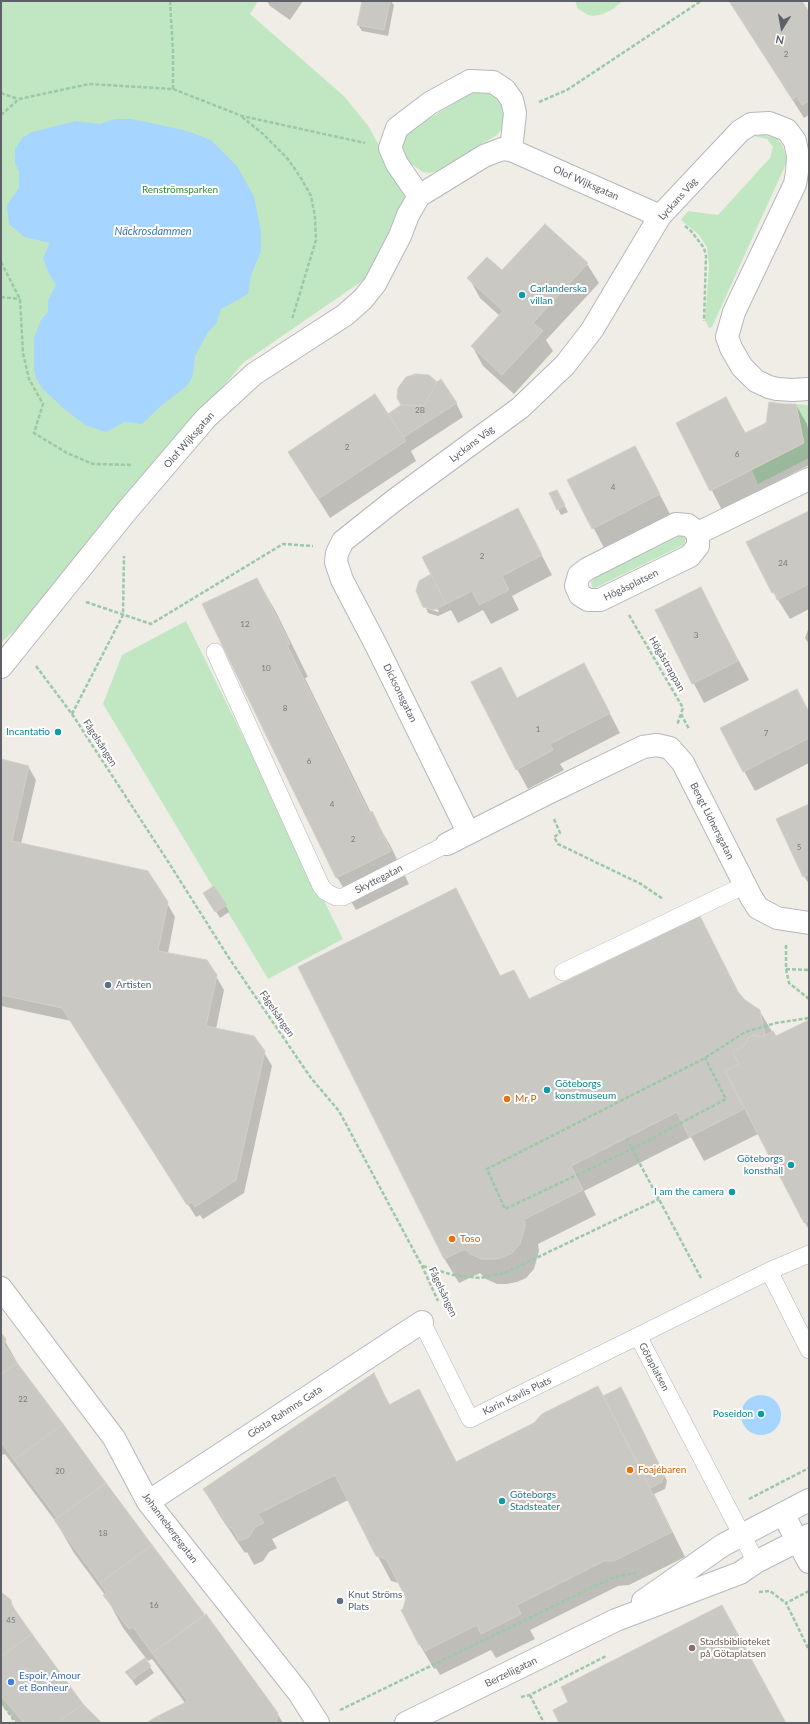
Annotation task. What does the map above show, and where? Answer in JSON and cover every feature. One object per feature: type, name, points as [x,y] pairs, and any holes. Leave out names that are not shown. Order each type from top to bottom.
[{"type":"street","points":[[420,196],[397,164],[390,148],[397,128],[430,102],[470,81],[493,82],[505,90],[512,100],[515,113],[511,150]]},
{"type":"street","name":"Lyckans Väg","points":[[337,553],[343,542],[396,499],[520,408],[565,365],[592,330],[660,216],[745,128],[751,124],[769,122],[787,130],[795,141],[798,156],[795,184],[734,312],[727,337],[731,348],[742,367],[756,381],[777,389],[809,389]]},
{"type":"street","name":"Olof Wijksgatan","points":[[1,667],[206,418],[254,374],[345,315],[363,299],[375,284],[400,236],[408,215],[420,196],[484,156],[502,149],[511,150],[660,216]]},
{"type":"street","points":[[698,533],[809,479]]},
{"type":"street","name":"Högåsplatsen","points":[[676,524],[688,525],[698,533],[698,546],[690,556],[600,600],[588,600],[580,595],[576,586],[579,575],[587,569],[676,524]]},
{"type":"street","name":"Dicksonsgatan","points":[[337,553],[336,562],[342,580],[376,645],[468,832]]},
{"type":"street","name":"Skyttegatan","points":[[447,844],[468,832],[643,747],[657,745],[670,748]]},
{"type":"street","name":"Bengt Lidnersgatan","points":[[670,748],[683,763],[758,908],[769,915],[786,920],[809,923]]},
{"type":"street","name":"Johannebergsgatan","points":[[1,1288],[114,1438],[148,1502],[299,1693],[317,1722]]},
{"type":"street","name":"Gösta Rahmns Gata","points":[[148,1502],[422,1322]]},
{"type":"street","name":"Berzeliigatan","points":[[616,1620],[723,1545],[809,1500]]},
{"type":"street","points":[[783,1514],[804,1538],[809,1562]]},
{"type":"street","name":"Berzeliigatan","points":[[406,1723],[616,1620],[740,1573],[756,1562],[804,1538]]},
{"type":"lane","name":"Skyttegatan","points":[[215,652],[318,879],[326,892],[336,897],[343,897],[447,844]]},
{"type":"lane","points":[[563,972],[681,916],[748,891]]},
{"type":"lane","name":"Götaplatsen","points":[[756,1562],[638,1336],[809,1254]]},
{"type":"lane","points":[[769,1272],[809,1350]]},
{"type":"lane","name":"Karin Kavlis Plats","points":[[422,1322],[470,1418],[638,1336]]},
{"type":"path","points":[[170,1],[173,52],[173,89]]},
{"type":"path","points":[[515,113],[567,90],[701,1]]},
{"type":"path","points":[[1,115],[19,99],[89,84],[173,89],[242,116],[390,148]]},
{"type":"path","points":[[1,93],[19,99]]},
{"type":"path","points":[[242,116],[264,134],[287,158],[311,196],[315,217],[316,240],[291,322],[285,353]]},
{"type":"path","points":[[660,216],[680,222],[691,231],[704,248],[706,256],[703,307]]},
{"type":"path","points":[[1,262],[20,299],[23,353],[28,379],[43,404],[34,433],[67,453],[93,464],[131,465],[141,467],[157,476]]},
{"type":"path","points":[[1,297],[20,299]]},
{"type":"path","points":[[61,593],[151,624],[283,544],[309,545]]},
{"type":"path","points":[[72,714],[123,615],[124,552]]},
{"type":"path","name":"Högåstrappan","points":[[616,592],[683,708],[670,748]]},
{"type":"path","name":"Fågelsången","points":[[20,644],[72,714],[229,958],[311,1078],[339,1111],[422,1266],[440,1306]]},
{"type":"path","points":[[546,794],[550,812],[560,833],[554,837],[558,844],[641,884],[669,902],[681,916]]},
{"type":"path","points":[[786,920],[786,969],[789,983],[809,999]]},
{"type":"path","points":[[786,969],[809,970]]},
{"type":"path","points":[[705,1058],[726,1099],[632,1149],[504,1209],[487,1169],[705,1058],[745,1032],[776,1023],[809,1018]]},
{"type":"path","points":[[627,1138],[712,1300]]},
{"type":"path","points":[[422,1266],[453,1275],[480,1278],[505,1273],[659,1199]]},
{"type":"path","points":[[729,1509],[809,1468]]},
{"type":"path","points":[[317,1722],[614,1577],[634,1574],[640,1570]]},
{"type":"path","points":[[809,1591],[786,1603],[809,1650]]},
{"type":"path","points":[[530,1695],[544,1723]]},
{"type":"path","points":[[1,1702],[16,1723]]},
{"type":"green space","name":"Renströmsparken","points":[[1,1],[258,1],[250,14],[345,97],[369,127],[408,200],[365,279],[243,363],[109,520],[30,616],[1,643]]},
{"type":"green space","points":[[575,1],[623,1],[613,9],[603,14],[593,16],[588,15],[578,9]]},
{"type":"green space","points":[[481,92],[493,95],[500,103],[503,111],[504,122],[502,129],[497,135],[437,171],[430,173],[423,172],[410,163],[405,155],[403,147],[403,139],[406,133],[469,94]]},
{"type":"green space","points":[[764,135],[777,139],[782,144],[787,159],[712,327],[709,328],[705,320],[709,266],[707,247],[699,235],[681,220],[688,211],[718,215],[770,158],[773,147],[767,139],[753,136]]},
{"type":"green space","points":[[796,404],[807,405],[809,407],[809,458],[758,484],[752,470],[804,443]]},
{"type":"green space","points":[[680,536],[683,536],[686,539],[683,545],[595,588],[592,587],[591,582],[595,578]]},
{"type":"green space","points":[[186,621],[343,939],[268,979],[103,704],[122,655]]},
{"type":"water","name":"Näckrosdammen","points":[[115,119],[131,119],[151,123],[187,131],[211,140],[237,166],[254,197],[261,231],[261,251],[251,276],[248,294],[221,309],[216,324],[208,332],[195,356],[193,375],[188,385],[162,405],[142,424],[125,422],[106,432],[85,425],[62,407],[42,388],[36,378],[34,369],[34,338],[41,320],[48,312],[48,300],[56,285],[49,274],[43,258],[50,243],[24,237],[9,224],[7,205],[19,188],[19,171],[15,164],[15,149],[22,138],[32,132],[76,121],[100,124]]},
{"type":"water","points":[[765,1395],[772,1398],[778,1404],[781,1415],[780,1423],[772,1432],[765,1435],[757,1435],[750,1432],[742,1423],[741,1411],[744,1404],[753,1396]]},
{"type":"building","points":[[362,1],[390,1],[384,30],[357,25]]},
{"type":"building","points":[[729,1],[802,1],[809,12],[809,101],[802,105],[797,96],[792,99]]},
{"type":"building","name":"Carlanderska villan","points":[[545,224],[588,263],[533,323],[543,331],[502,375],[471,346],[503,311],[467,278],[487,257],[502,270]]},
{"type":"building","points":[[416,374],[429,375],[437,382],[424,406],[401,405],[397,398],[398,388],[406,377]]},
{"type":"building","points":[[441,379],[457,403],[404,437],[388,414],[401,405],[424,406],[437,382]]},
{"type":"building","points":[[375,394],[406,441],[318,499],[288,452]]},
{"type":"building","points":[[726,397],[745,433],[766,423],[769,402],[796,404],[804,443],[710,491],[676,423]]},
{"type":"building","points":[[635,446],[660,494],[592,529],[567,480]]},
{"type":"building","points":[[557,490],[565,505],[557,510],[549,493]]},
{"type":"building","points":[[518,508],[542,555],[502,576],[509,590],[479,605],[472,591],[446,604],[422,557]]},
{"type":"building","points":[[809,511],[809,584],[777,600],[746,542]]},
{"type":"building","points":[[431,574],[446,604],[434,610],[423,607],[416,591],[419,581]]},
{"type":"building","points":[[257,578],[290,644],[287,645],[369,813],[372,811],[391,851],[336,878],[202,604]]},
{"type":"building","points":[[701,587],[738,661],[692,684],[655,610]]},
{"type":"building","points":[[584,663],[610,713],[550,744],[553,750],[516,770],[471,682],[501,667],[517,698]]},
{"type":"building","points":[[797,689],[809,712],[809,738],[743,772],[720,728]]},
{"type":"building","name":"Artisten","points":[[1,759],[29,766],[12,841],[148,871],[168,902],[158,951],[207,960],[217,975],[206,1026],[254,1036],[265,1051],[236,1180],[195,1207],[192,1202],[187,1205],[62,1008],[1,995]]},
{"type":"building","points":[[809,804],[809,874],[803,877],[776,819]]},
{"type":"building","points":[[214,886],[227,905],[215,912],[203,893]]},
{"type":"building","name":"Göteborgs konstmuseum","points":[[456,888],[500,976],[514,970],[529,999],[700,916],[737,991],[745,1000],[760,1010],[765,1036],[761,1037],[753,1035],[748,1038],[745,1045],[733,1052],[739,1064],[725,1071],[744,1109],[689,1137],[677,1112],[571,1166],[583,1190],[521,1221],[525,1221],[525,1226],[520,1244],[512,1253],[498,1259],[482,1259],[471,1254],[465,1249],[444,1259],[298,967]]},
{"type":"building","name":"Göteborgs konsthall","points":[[809,1020],[809,1220],[804,1223],[725,1071],[739,1064],[733,1052],[745,1045],[751,1036],[756,1035],[761,1037],[773,1031],[776,1036]]},
{"type":"building","points":[[1,1333],[6,1339],[4,1345],[17,1363],[1,1374]]},
{"type":"building","points":[[17,1363],[63,1424],[14,1460],[1,1442],[1,1374]]},
{"type":"building","name":"Göteborgs Stadsteater","points":[[374,1373],[389,1405],[419,1389],[456,1462],[534,1423],[542,1414],[598,1386],[672,1532],[614,1561],[604,1561],[517,1605],[521,1614],[481,1634],[477,1625],[425,1651],[422,1644],[419,1645],[401,1610],[403,1609],[406,1598],[386,1559],[376,1556],[335,1475],[258,1514],[264,1523],[255,1527],[249,1537],[239,1541],[232,1528],[230,1528],[203,1489]]},
{"type":"building","points":[[621,1387],[664,1474],[662,1482],[650,1488],[603,1396]]},
{"type":"building","points":[[63,1424],[106,1483],[57,1518],[14,1460]]},
{"type":"building","points":[[106,1483],[152,1545],[100,1583],[54,1520]]},
{"type":"building","points":[[152,1545],[205,1615],[152,1653],[133,1627],[129,1629],[103,1595],[107,1593],[100,1583]]},
{"type":"building","points":[[1,1592],[11,1600],[12,1606],[32,1634],[1,1656]]},
{"type":"building","name":"Stadsbiblioteket på Götaplatsen","points":[[722,1605],[786,1723],[559,1723],[553,1710],[568,1702],[561,1687]]},
{"type":"building","points":[[206,1614],[278,1713],[276,1723],[162,1723],[158,1716],[188,1701],[152,1653]]},
{"type":"building","points":[[32,1634],[83,1704],[56,1723],[24,1723],[1,1696],[1,1656]]},
{"type":"building","points":[[145,1658],[151,1666],[132,1680],[125,1672]]},
{"type":"building","points":[[83,1704],[102,1723],[56,1723]]},
{"type":"building","points":[[158,1716],[162,1723],[146,1723]]},
{"type":"place","name":"Carlanderska villan","points":[[522,295]]},
{"type":"place","name":"Incantatio","points":[[58,732]]},
{"type":"place","name":"Artisten","points":[[108,985]]},
{"type":"place","name":"Göteborgs konstmuseum","points":[[547,1090]]},
{"type":"place","name":"Mr P","points":[[507,1099]]},
{"type":"place","name":"Göteborgs konsthall","points":[[791,1165]]},
{"type":"place","name":"I am the camera","points":[[732,1192]]},
{"type":"place","name":"Toso","points":[[452,1239]]},
{"type":"place","name":"Poseidon","points":[[761,1414]]},
{"type":"place","name":"Foajébaren","points":[[630,1470]]},
{"type":"place","name":"Göteborgs Stadsteater","points":[[502,1501]]},
{"type":"place","name":"Knut Ströms Plats","points":[[340,1601]]},
{"type":"place","name":"Stadsbiblioteket på Götaplatsen","points":[[692,1648]]},
{"type":"place","name":"Espoir, Amour et Bonheur","points":[[11,1682]]}]
